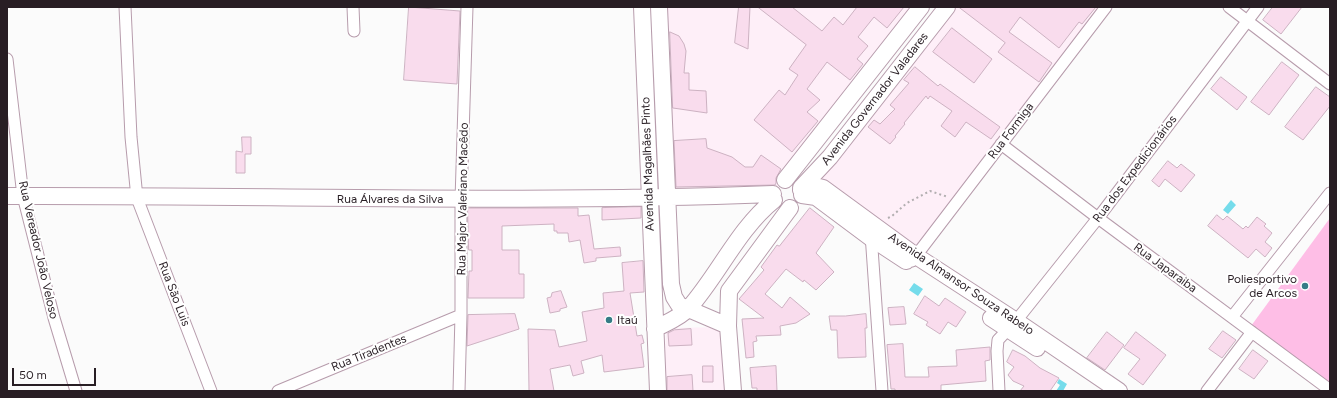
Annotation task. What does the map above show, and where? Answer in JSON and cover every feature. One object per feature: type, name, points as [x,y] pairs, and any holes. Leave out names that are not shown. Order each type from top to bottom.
[{"type":"street","name":"Rua São Luis","points":[[125,7],[130,129],[137,198],[211,391]]},
{"type":"street","points":[[353,7],[354,31]]},
{"type":"street","name":"Rua Major Valeriano Macêdo","points":[[459,391],[461,315],[461,200],[467,7]]},
{"type":"street","name":"Avenida Magalhães Pinto","points":[[642,7],[658,391]]},
{"type":"street","name":"Avenida Magalhães Pinto","points":[[659,7],[671,284],[674,298],[679,305],[728,326]]},
{"type":"street","name":"Avenida Governador Valadares","points":[[801,191],[830,157],[947,7]]},
{"type":"street","name":"Rua Formiga","points":[[913,260],[1106,7]]},
{"type":"street","points":[[1229,7],[1330,84]]},
{"type":"street","name":"Rua dos Expedicionários","points":[[999,391],[997,351],[998,340],[1098,218],[1258,7]]},
{"type":"street","points":[[918,11],[932,27]]},
{"type":"street","name":"Avenida Governador Valadares","points":[[785,180],[918,11]]},
{"type":"street","name":"Rua Vereador João Veloso","points":[[7,59],[15,196],[76,391]]},
{"type":"street","name":"Rua Japaraiba","points":[[1001,144],[1330,390]]},
{"type":"street","points":[[655,325],[688,309],[747,228],[774,197],[779,183],[785,180],[797,183],[801,191],[796,206],[790,208],[778,205],[774,197]]},
{"type":"street","name":"Avenida Almansor Souza Rabelo","points":[[801,191],[815,186],[823,188],[870,222],[913,260]]},
{"type":"street","name":"Avenida Almansor Souza Rabelo","points":[[801,191],[816,197],[871,238],[913,260],[1119,391]]},
{"type":"street","points":[[1232,317],[1330,193]]},
{"type":"street","name":"Rua Álvares da Silva","points":[[15,196],[461,200],[774,197]]},
{"type":"street","points":[[733,391],[728,326],[729,291],[790,208]]},
{"type":"street","points":[[870,222],[882,391]]},
{"type":"street","name":"Rua Tiradentes","points":[[278,391],[461,315]]},
{"type":"street","name":"Avenida Almansor Souza Rabelo","points":[[1012,324],[1101,391]]},
{"type":"street","points":[[1207,391],[1252,332]]},
{"type":"path","points":[[870,222],[892,216],[907,204],[930,191],[958,200]]},
{"type":"shaded area","points":[[665,7],[913,7],[774,191],[673,193]]},
{"type":"shaded area","points":[[954,7],[1102,7],[913,252],[820,181]]},
{"type":"shaded area","name":"Poliesportivo de Arcos","points":[[1330,218],[1330,384],[1251,326]]},
{"type":"shaded area","points":[[722,327],[727,391],[665,391],[664,377],[666,333],[668,328]]},
{"type":"water","points":[[1231,200],[1236,205],[1228,214],[1223,210]]},
{"type":"water","points":[[914,283],[923,289],[918,296],[909,290]]},
{"type":"water","points":[[1059,379],[1067,384],[1063,391],[1056,391],[1060,385],[1057,383]]},
{"type":"building","points":[[409,7],[460,11],[457,84],[404,80]]},
{"type":"building","points":[[739,7],[750,7],[748,49],[735,43]]},
{"type":"building","points":[[758,7],[792,7],[822,31],[834,17],[843,25],[857,7],[904,7],[887,28],[874,17],[858,37],[868,46],[857,59],[863,64],[850,80],[827,62],[807,89],[820,100],[807,112],[818,121],[792,152],[754,120],[779,90],[785,95],[798,75],[789,69],[806,45]]},
{"type":"building","points":[[959,7],[1096,7],[1082,24],[1079,22],[1059,48],[1020,17],[1009,32],[1052,63],[1039,82],[998,52],[1005,43]]},
{"type":"building","points":[[1273,7],[1302,7],[1281,34],[1263,20]]},
{"type":"building","points":[[952,28],[992,59],[974,83],[933,52]]},
{"type":"building","points":[[670,32],[679,36],[684,44],[686,51],[684,73],[689,73],[689,90],[706,91],[707,113],[673,108]]},
{"type":"building","points":[[1282,62],[1299,75],[1269,115],[1251,102]]},
{"type":"building","points":[[915,67],[938,86],[940,84],[1000,127],[991,139],[966,122],[955,137],[941,126],[952,111],[930,96],[928,99],[926,96],[904,123],[905,124],[890,144],[868,127],[874,120],[880,124],[895,109],[890,105],[909,83],[904,80]]},
{"type":"building","points":[[1221,77],[1247,97],[1237,110],[1211,89]]},
{"type":"building","points":[[1316,87],[1330,97],[1330,106],[1303,140],[1285,127]]},
{"type":"building","points":[[242,137],[251,137],[251,154],[245,154],[245,173],[236,173],[236,151],[242,152]]},
{"type":"building","points":[[706,139],[707,148],[732,157],[745,167],[753,167],[761,155],[781,169],[776,178],[775,185],[676,187],[674,141]]},
{"type":"building","points":[[1168,161],[1177,168],[1181,164],[1195,175],[1181,192],[1165,179],[1159,187],[1152,181]]},
{"type":"building","points":[[641,207],[641,218],[602,220],[602,208]]},
{"type":"building","points":[[468,208],[578,208],[578,216],[589,215],[594,249],[620,247],[621,256],[596,258],[596,261],[584,263],[580,240],[569,242],[568,233],[557,233],[557,231],[554,231],[554,224],[502,226],[502,250],[519,250],[519,274],[524,274],[524,298],[468,298],[469,271],[472,271],[472,250],[469,250]]},
{"type":"building","points":[[810,208],[834,227],[816,253],[834,272],[816,290],[804,280],[803,282],[786,269],[765,294],[782,308],[790,297],[810,314],[796,323],[780,326],[781,335],[756,336],[757,341],[753,342],[754,357],[746,358],[742,319],[764,318],[739,299],[764,270],[761,267],[777,245],[779,246]]},
{"type":"building","points":[[1217,215],[1223,220],[1227,216],[1243,229],[1246,226],[1248,228],[1257,217],[1266,224],[1264,226],[1272,233],[1265,242],[1272,248],[1265,257],[1256,249],[1248,258],[1208,226]]},
{"type":"building","points":[[643,261],[644,292],[630,293],[637,336],[642,335],[644,343],[641,344],[644,367],[604,372],[602,355],[581,361],[584,373],[573,376],[570,365],[550,369],[554,391],[529,391],[528,329],[555,330],[559,347],[587,341],[582,312],[604,308],[603,293],[624,291],[622,263]]},
{"type":"building","points":[[561,291],[567,307],[560,309],[560,311],[550,313],[547,298],[551,297],[552,293]]},
{"type":"building","points":[[925,296],[939,306],[945,298],[966,312],[956,327],[948,322],[940,334],[926,325],[928,322],[914,314]]},
{"type":"building","points":[[904,307],[906,324],[890,325],[888,308]]},
{"type":"building","points":[[515,314],[519,329],[467,346],[468,315]]},
{"type":"building","points":[[866,314],[866,357],[838,358],[837,330],[831,330],[829,316]]},
{"type":"building","points":[[691,329],[692,345],[669,346],[668,333],[674,330]]},
{"type":"building","points":[[1223,331],[1236,340],[1222,358],[1209,349]]},
{"type":"building","points":[[1107,332],[1124,345],[1105,370],[1087,358]]},
{"type":"building","points":[[1136,332],[1166,355],[1143,385],[1128,374],[1140,359],[1124,348]]},
{"type":"building","points":[[903,344],[905,377],[929,377],[928,367],[957,366],[956,350],[990,347],[990,360],[985,361],[986,381],[941,385],[941,391],[895,391],[895,389],[891,389],[887,345]]},
{"type":"building","points":[[1013,350],[1025,356],[1040,368],[1059,378],[1050,391],[1020,391],[1024,386],[1013,381],[1008,375],[1014,367],[1007,362]]},
{"type":"building","points":[[1253,350],[1268,361],[1254,379],[1239,369]]},
{"type":"building","points":[[703,366],[713,366],[713,382],[703,382]]},
{"type":"building","points":[[776,366],[777,391],[757,391],[757,388],[752,388],[750,368]]},
{"type":"building","points":[[692,375],[693,391],[667,391],[667,377]]},
{"type":"place","name":"Poliesportivo de Arcos","points":[[1305,286]]},
{"type":"place","name":"Itaú","points":[[609,320]]}]
